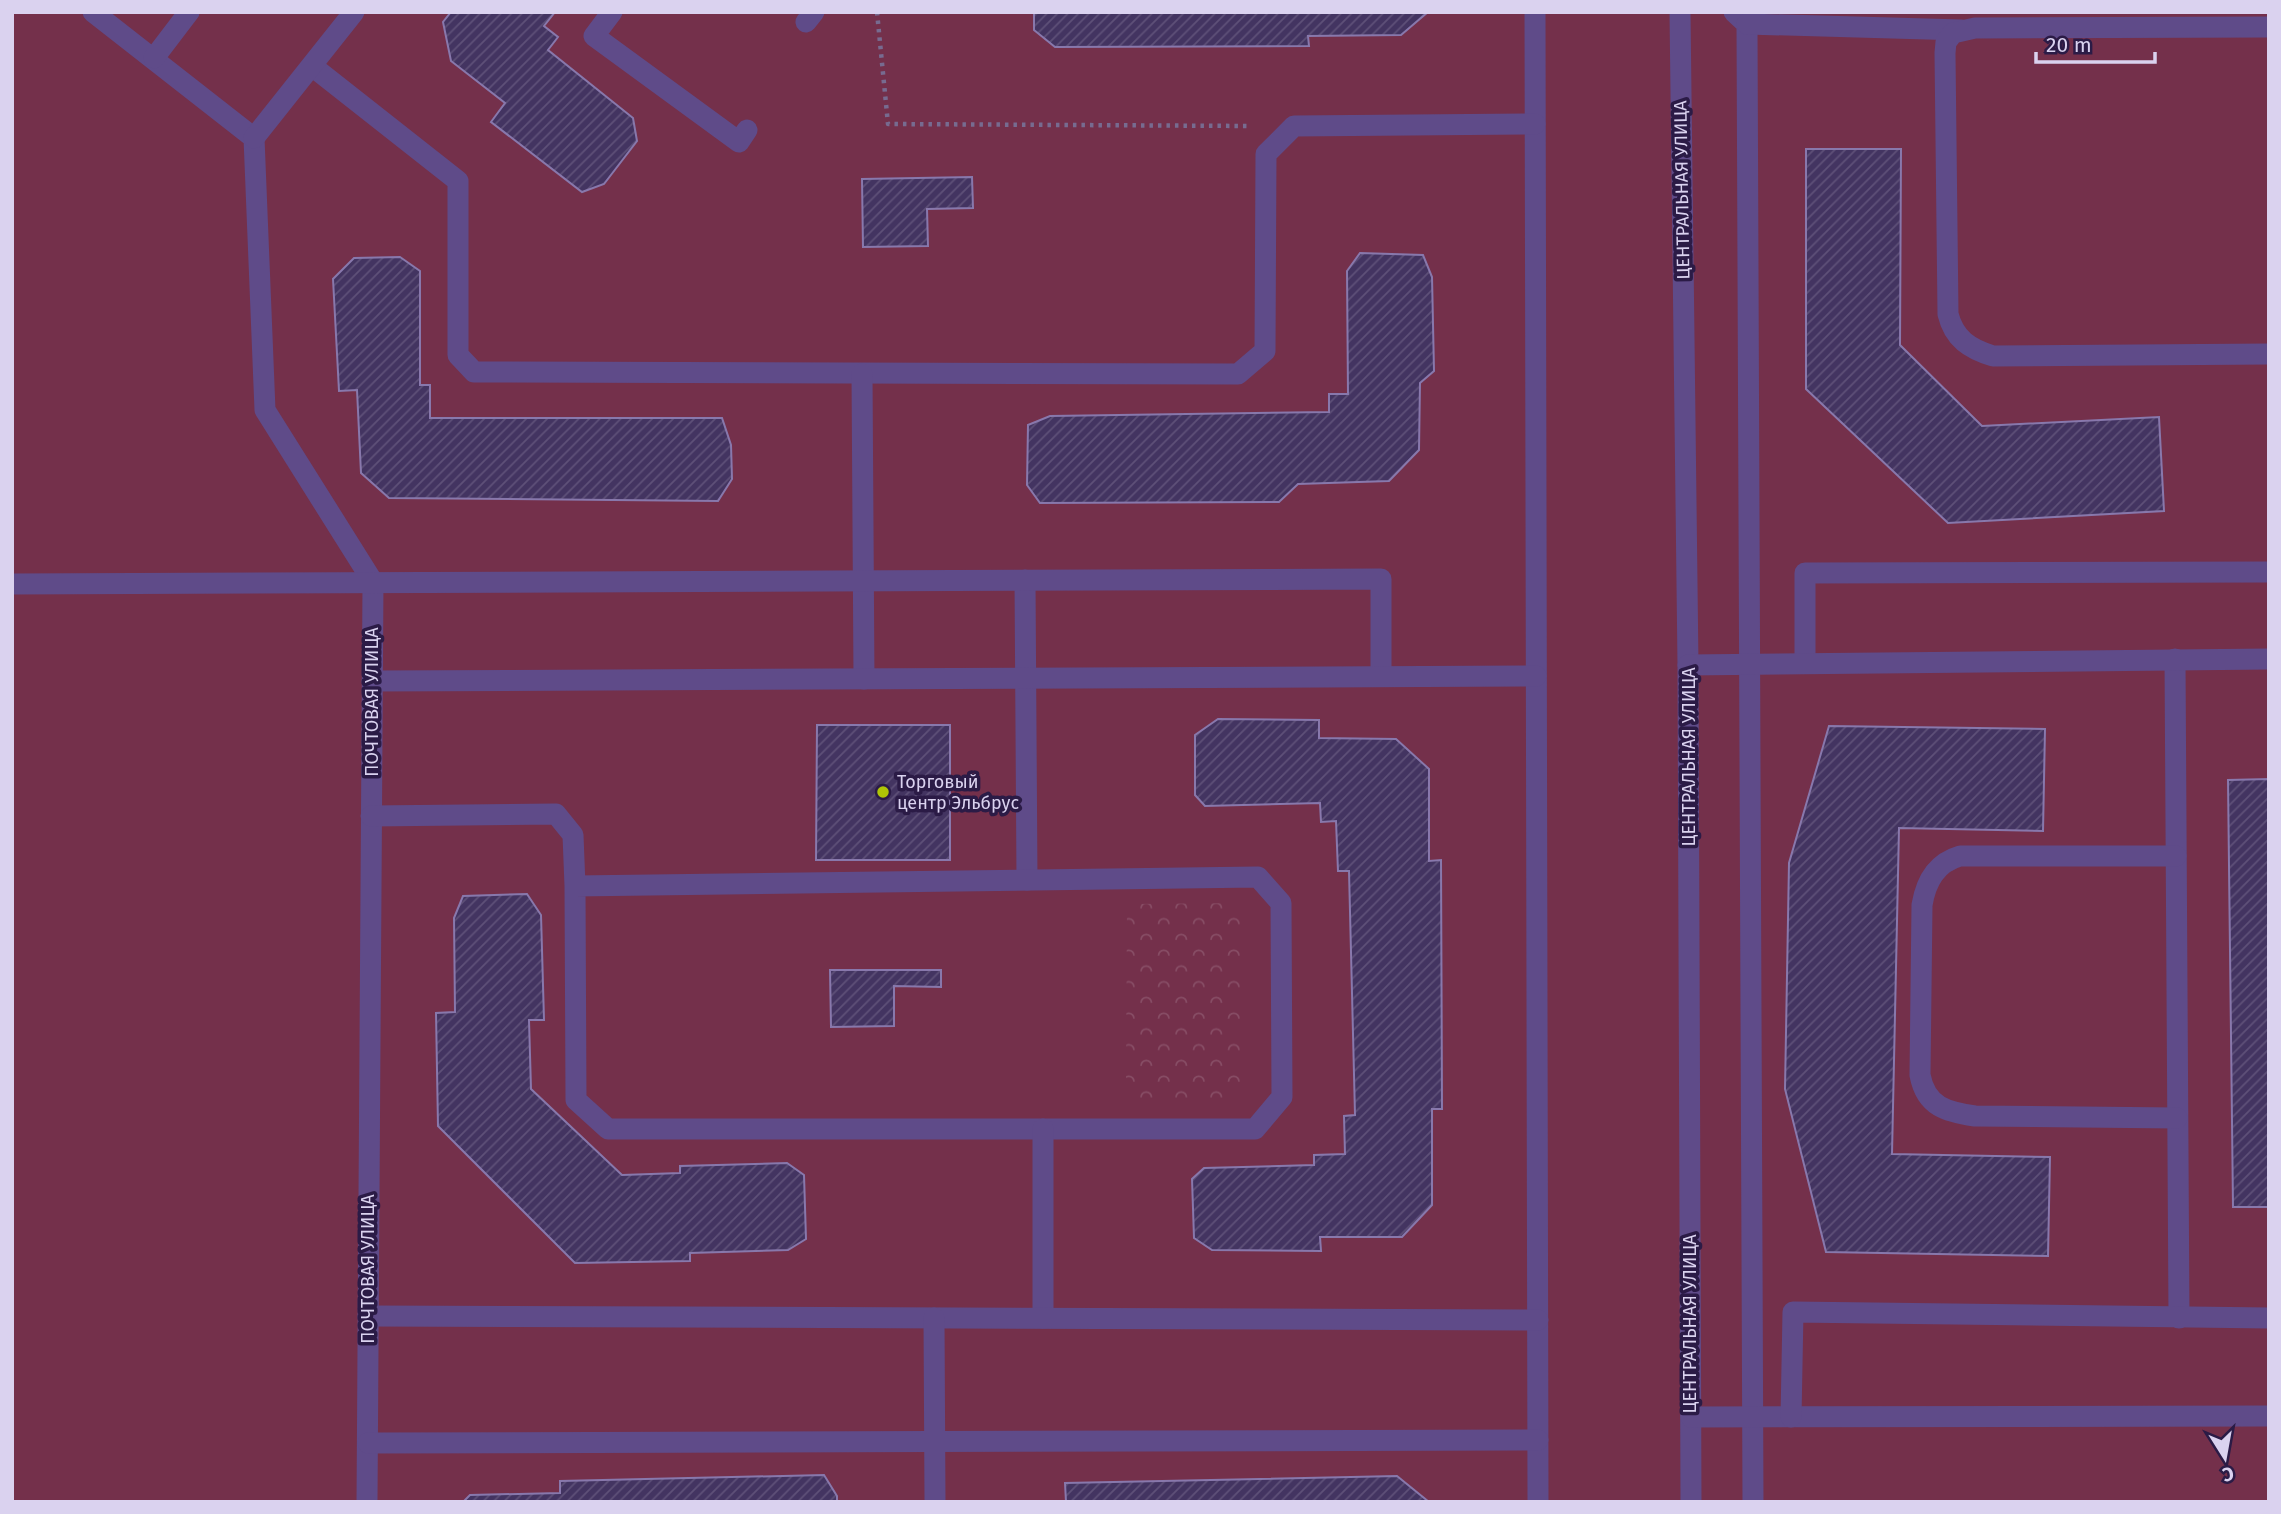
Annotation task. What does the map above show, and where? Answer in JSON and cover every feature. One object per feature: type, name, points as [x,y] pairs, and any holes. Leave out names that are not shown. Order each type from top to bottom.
[{"type":"street","points":[[93,12],[254,138]]},
{"type":"street","points":[[154,58],[189,12]]},
{"type":"street","points":[[354,12],[254,138],[265,410],[373,582]]},
{"type":"street","points":[[612,12],[594,36],[739,142],[747,130]]},
{"type":"street","points":[[1535,12],[1538,1502]]},
{"type":"street","name":"ЦЕНТРАЛЬНАЯ УЛИЦА","points":[[1680,12],[1688,665],[1690,1502]]},
{"type":"street","points":[[1753,1502],[1749,663],[1740,18],[1962,30],[2269,27]]},
{"type":"street","points":[[1962,30],[1949,36],[1945,53],[1948,314],[1951,327],[1962,341],[1975,350],[1993,356],[2269,354]]},
{"type":"street","points":[[312,66],[458,181],[458,355],[474,372],[1238,374],[1265,351],[1266,153],[1294,126],[1535,124]]},
{"type":"street","points":[[862,374],[864,679]]},
{"type":"street","points":[[1805,662],[1805,573],[2269,572]]},
{"type":"street","points":[[12,584],[1381,579],[1381,676]]},
{"type":"street","points":[[1025,580],[1027,880]]},
{"type":"street","name":"ПОЧТОВАЯ УЛИЦА","points":[[367,1502],[373,582]]},
{"type":"street","points":[[2175,659],[2179,1318]]},
{"type":"street","points":[[1688,665],[2269,659]]},
{"type":"street","points":[[372,681],[1536,676]]},
{"type":"street","points":[[371,816],[556,814],[573,835],[576,1100],[608,1129],[1255,1129],[1282,1097],[1281,903],[1258,877],[575,886]]},
{"type":"street","points":[[2176,856],[1960,856],[1939,867],[1928,880],[1922,905],[1920,1075],[1922,1087],[1929,1097],[1947,1111],[1959,1114],[2177,1118]]},
{"type":"street","points":[[1043,1129],[1043,1318]]},
{"type":"street","points":[[1791,1417],[1793,1312],[2269,1318]]},
{"type":"street","points":[[368,1316],[1538,1320]]},
{"type":"street","points":[[934,1318],[935,1502]]},
{"type":"street","points":[[1690,1417],[2269,1416]]},
{"type":"street","points":[[368,1443],[1538,1440]]},
{"type":"path","points":[[877,12],[888,124],[1294,126]]},
{"type":"green space","points":[[12,12],[2269,12],[2269,1502],[12,1502]]},
{"type":"green space","points":[[1244,903],[1242,1103],[1126,1102],[1127,904]]},
{"type":"building","points":[[451,12],[555,12],[544,26],[558,37],[548,50],[633,118],[637,141],[604,184],[582,192],[491,122],[505,103],[451,61],[443,22]]},
{"type":"building","points":[[1034,12],[1428,12],[1401,35],[1308,36],[1309,46],[1055,47],[1034,30]]},
{"type":"building","points":[[1806,149],[1901,149],[1900,345],[1982,426],[2159,417],[2164,511],[1948,523],[1806,389]]},
{"type":"building","points":[[972,177],[973,208],[927,209],[928,246],[863,247],[862,179]]},
{"type":"building","points":[[1360,253],[1423,255],[1432,277],[1434,371],[1420,383],[1419,450],[1389,481],[1298,484],[1279,502],[1040,503],[1027,485],[1028,425],[1050,416],[1329,412],[1329,394],[1348,394],[1347,271]]},
{"type":"building","points":[[400,257],[420,271],[420,385],[430,385],[430,418],[722,418],[731,445],[732,479],[718,501],[389,498],[361,473],[357,390],[339,391],[333,279],[354,258]]},
{"type":"building","points":[[1218,719],[1319,720],[1319,738],[1396,739],[1429,769],[1429,861],[1441,860],[1442,1109],[1432,1109],[1432,1205],[1402,1237],[1320,1237],[1321,1251],[1212,1250],[1194,1238],[1192,1179],[1204,1168],[1314,1165],[1314,1155],[1345,1154],[1344,1116],[1355,1115],[1349,871],[1338,871],[1336,821],[1321,822],[1320,803],[1205,806],[1195,795],[1195,735]]},
{"type":"building","name":"Торговый центр Эльбрус","points":[[817,725],[950,725],[950,860],[816,860]]},
{"type":"building","points":[[1829,726],[2045,729],[2043,831],[1899,828],[1892,1154],[2050,1157],[2048,1256],[1826,1252],[1785,1089],[1789,863]]},
{"type":"building","points":[[2269,779],[2269,1207],[2233,1207],[2228,780]]},
{"type":"building","points":[[527,894],[541,915],[544,1020],[529,1020],[531,1089],[622,1175],[680,1173],[680,1166],[787,1163],[804,1175],[806,1239],[788,1250],[690,1253],[690,1261],[575,1263],[438,1126],[436,1013],[455,1012],[454,918],[463,896]]},
{"type":"building","points":[[830,970],[941,970],[941,987],[894,986],[894,1026],[831,1027]]},
{"type":"building","points":[[824,1475],[837,1496],[837,1502],[463,1502],[470,1495],[560,1493],[560,1481]]},
{"type":"building","points":[[1397,1476],[1429,1502],[1066,1502],[1065,1483]]},
{"type":"place","name":"Торговый центр Эльбрус","points":[[883,792]]}]
